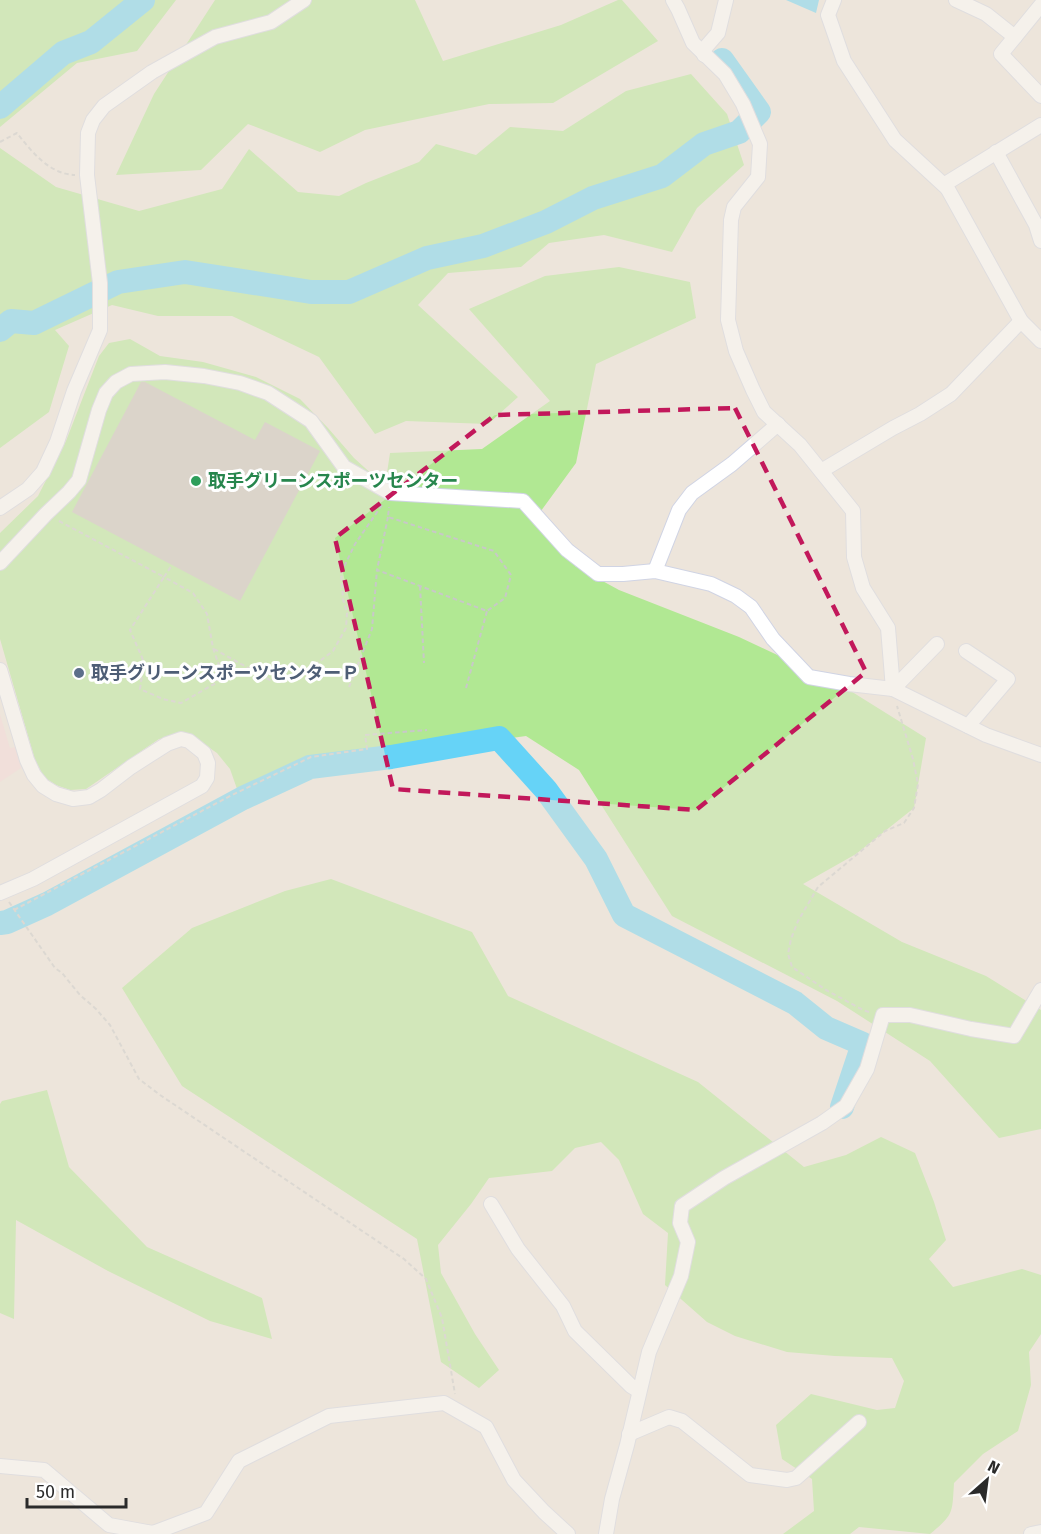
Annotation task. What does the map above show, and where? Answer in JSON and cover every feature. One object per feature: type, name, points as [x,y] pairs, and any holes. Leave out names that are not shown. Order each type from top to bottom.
[{"type":"street","points":[[0,508],[28,489],[43,472],[57,442],[74,391],[100,330],[100,283],[87,175],[88,133],[93,120],[104,106],[152,72],[214,37],[271,22],[304,0]]},
{"type":"street","points":[[673,0],[693,43],[725,74],[743,104],[760,144],[758,177],[734,207],[731,220],[728,320],[736,351],[764,412],[800,445],[853,511],[854,557],[863,588],[888,628],[893,689]]},
{"type":"street","points":[[704,55],[705,48],[718,33],[726,0]]},
{"type":"street","points":[[834,0],[828,15],[844,61],[895,140],[946,188],[1021,321],[1041,341]]},
{"type":"street","points":[[956,0],[986,14],[1015,37]]},
{"type":"street","points":[[1041,5],[1001,54],[1041,96]]},
{"type":"street","points":[[946,188],[945,184],[1041,125]]},
{"type":"street","points":[[996,153],[1036,225],[1041,241]]},
{"type":"street","points":[[821,471],[951,394],[1021,321]]},
{"type":"street","points":[[0,563],[79,480],[99,411],[106,393],[116,382],[131,374],[165,372],[204,376],[240,383],[268,393],[311,421],[344,466],[390,493],[523,501],[567,550],[598,574],[655,572],[711,584],[752,607],[773,639],[809,677],[893,689],[986,735],[1041,755]]},
{"type":"street","points":[[655,572],[679,510],[692,494],[732,464],[778,424]]},
{"type":"street","points":[[893,689],[937,644]]},
{"type":"street","points":[[966,651],[1008,679],[968,726]]},
{"type":"street","points":[[0,672],[30,768],[43,786],[56,794],[72,799],[89,797],[167,744],[181,739],[189,741],[204,753],[208,763],[207,778],[202,786],[33,879],[2,892]]},
{"type":"street","points":[[606,1534],[612,1499],[649,1352],[681,1276],[688,1242],[680,1223],[682,1206],[724,1178],[822,1123],[846,1106],[867,1069],[884,1015],[909,1015],[1014,1036],[1041,990]]},
{"type":"street","points":[[491,1204],[518,1249],[563,1306],[575,1330],[631,1386],[639,1391]]},
{"type":"street","points":[[0,1466],[44,1470],[109,1525],[153,1533],[206,1513],[239,1461],[329,1416],[444,1403],[486,1427],[514,1480],[568,1534]]},
{"type":"street","points":[[629,1434],[669,1418],[682,1421],[750,1475],[788,1480],[796,1478],[859,1422]]},
{"type":"street","points":[[1031,1534],[1041,1532]]},
{"type":"path","points":[[0,142],[17,133],[33,153],[47,165],[66,174],[87,175]]},
{"type":"path","points":[[349,687],[372,629],[377,570],[388,517],[390,493]]},
{"type":"path","points":[[213,648],[270,680],[292,678],[312,667],[333,651],[346,628],[347,614],[341,573],[355,544],[390,493]]},
{"type":"path","points":[[46,514],[164,577],[193,593],[207,614],[213,648],[220,668],[216,683],[181,703],[163,699],[140,689],[144,662],[130,630],[164,577],[172,565]]},
{"type":"path","points":[[388,517],[494,551],[511,575],[505,598],[487,611],[466,688]]},
{"type":"path","points":[[377,570],[487,611]]},
{"type":"path","points":[[420,586],[424,663]]},
{"type":"path","points":[[884,1015],[862,1010],[808,979],[792,967],[788,954],[798,921],[818,887],[885,831],[904,823],[914,808],[918,784],[893,689]]},
{"type":"path","points":[[14,910],[232,795],[311,757],[367,749],[365,735],[427,730]]},
{"type":"path","points":[[2,892],[55,968],[110,1025],[139,1078],[160,1095],[404,1259],[426,1279],[442,1318],[457,1411]]},
{"type":"highlighted area","points":[[735,408],[866,672],[696,810],[393,789],[335,538],[495,415]]},
{"type":"shaded area","points":[[0,714],[10,748],[16,747],[21,768],[0,782]]},
{"type":"green space","points":[[0,0],[176,0],[137,51],[77,63],[0,127]]},
{"type":"green space","points":[[215,0],[415,0],[443,61],[561,25],[618,0],[622,0],[658,41],[553,103],[489,104],[365,130],[320,152],[248,124],[201,170],[116,175],[154,94]]},
{"type":"green space","points":[[691,74],[727,114],[744,165],[697,208],[672,252],[604,235],[549,243],[521,267],[448,273],[418,305],[518,397],[488,424],[406,421],[375,434],[319,357],[232,316],[158,316],[112,305],[55,330],[69,346],[49,412],[0,448],[0,148],[56,187],[139,211],[222,189],[249,149],[298,192],[339,196],[419,162],[436,144],[476,155],[510,127],[563,131],[626,91]]},
{"type":"green space","points":[[619,267],[690,282],[696,318],[596,364],[576,463],[538,515],[577,558],[575,566],[619,590],[739,637],[841,685],[926,738],[914,808],[856,854],[803,884],[902,942],[986,976],[1041,1010],[1041,1129],[999,1138],[930,1061],[837,1001],[672,916],[579,770],[526,736],[321,764],[242,803],[230,769],[217,753],[189,734],[159,739],[86,789],[70,790],[56,785],[44,777],[35,760],[0,639],[0,533],[38,496],[66,441],[99,356],[109,343],[130,339],[160,356],[203,362],[256,377],[300,399],[354,458],[385,486],[390,453],[482,449],[550,401],[469,309],[545,276]]},
{"type":"green space","points":[[331,879],[472,932],[508,996],[698,1082],[804,1167],[846,1155],[881,1137],[915,1153],[946,1240],[929,1259],[953,1287],[1022,1269],[1041,1275],[1041,1334],[1029,1352],[1031,1385],[1018,1431],[983,1454],[954,1483],[952,1507],[944,1522],[930,1534],[859,1527],[850,1534],[783,1534],[814,1511],[812,1479],[782,1459],[776,1425],[811,1394],[877,1410],[895,1408],[904,1381],[892,1358],[787,1352],[735,1336],[707,1322],[665,1285],[668,1233],[643,1214],[619,1160],[601,1142],[575,1148],[552,1171],[489,1178],[438,1245],[441,1273],[475,1334],[499,1370],[479,1388],[441,1362],[417,1239],[182,1086],[122,988],[192,928],[285,891]]},
{"type":"green space","points":[[47,1090],[69,1167],[147,1247],[262,1298],[272,1339],[210,1321],[108,1271],[16,1220],[14,1319],[0,1313],[0,1104],[2,1101]]},
{"type":"water","points":[[786,0],[819,0],[816,13]]},
{"type":"building","name":"取手グリーンスポーツセンター","points":[[141,382],[145,382],[255,440],[265,422],[320,451],[240,601],[72,512]]},
{"type":"waterway","points":[[0,107],[63,53],[91,42],[143,0]]},
{"type":"waterway","points":[[0,330],[11,321],[34,323],[118,282],[185,272],[311,292],[349,292],[427,258],[483,246],[546,222],[593,198],[662,176],[704,144],[739,132],[759,112],[722,60]]},
{"type":"waterway","points":[[0,923],[47,904],[243,798],[310,767],[391,757],[499,738],[546,790],[596,859],[624,915],[795,1003],[826,1028],[863,1044],[842,1107]]},
{"type":"place","name":"取手グリーンスポーツセンター","points":[[196,481]]},
{"type":"place","name":"取手グリーンスポーツセンターＰ","points":[[79,673]]}]
